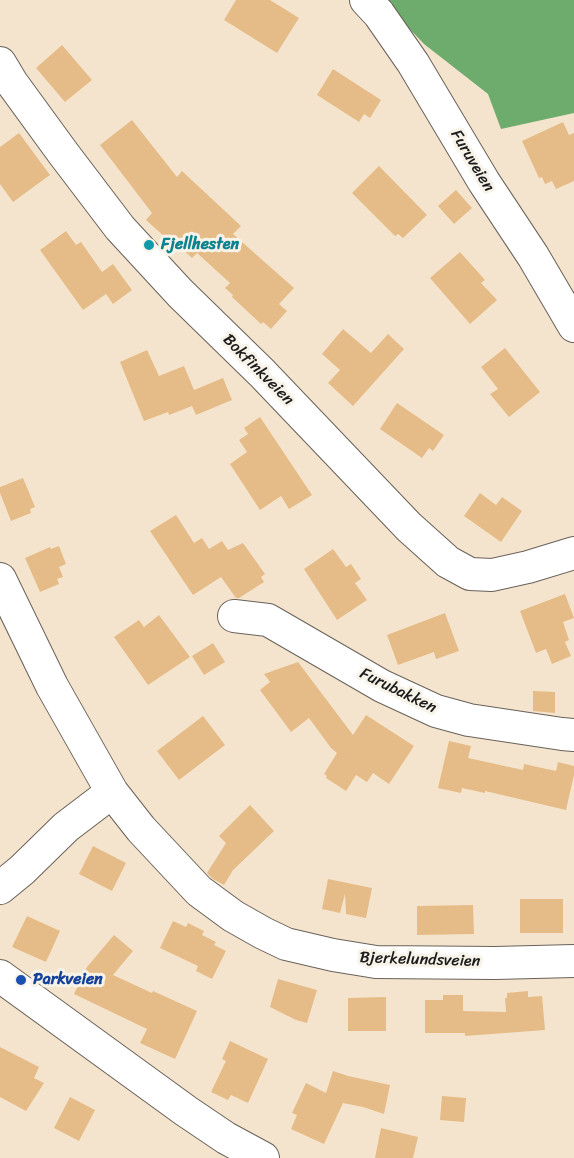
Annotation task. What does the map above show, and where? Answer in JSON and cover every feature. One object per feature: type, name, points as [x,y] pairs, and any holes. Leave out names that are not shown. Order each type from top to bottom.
[{"type":"street","name":"Furuveien","points":[[366,0],[379,14],[413,63],[574,326]]},
{"type":"street","name":"Bokfinkveien","points":[[0,63],[63,153],[120,228],[180,293],[262,373],[409,527],[448,562],[470,574],[492,575],[574,553]]},
{"type":"street","name":"Bjerkelundsveien","points":[[0,579],[52,686],[112,792],[141,829],[199,891],[233,916],[286,944],[376,962],[574,961]]},
{"type":"street","name":"Furubakken","points":[[234,616],[268,620],[382,686],[436,711],[469,720],[574,735]]},
{"type":"street","points":[[0,888],[66,827],[112,792]]},
{"type":"street","points":[[0,976],[186,1111],[226,1138],[263,1158]]},
{"type":"green space","points":[[382,0],[574,0],[574,113],[501,129],[488,94],[424,44]]},
{"type":"building","points":[[236,0],[270,0],[299,18],[277,53],[224,20]]},
{"type":"building","points":[[62,45],[92,80],[65,102],[36,68]]},
{"type":"building","points":[[333,69],[381,100],[370,118],[364,114],[359,122],[317,95]]},
{"type":"building","points":[[132,120],[177,177],[182,171],[241,226],[233,234],[294,288],[279,304],[287,311],[271,329],[263,322],[261,324],[232,297],[233,295],[225,288],[230,283],[197,253],[192,258],[146,220],[152,213],[100,145]]},
{"type":"building","points":[[563,122],[569,135],[574,133],[574,181],[556,189],[552,181],[545,184],[542,177],[539,178],[522,141]]},
{"type":"building","points":[[19,133],[50,175],[13,202],[0,184],[0,147]]},
{"type":"building","points":[[379,166],[427,215],[403,238],[398,234],[395,236],[352,193]]},
{"type":"building","points":[[456,190],[472,208],[454,224],[438,206]]},
{"type":"building","points":[[66,231],[76,245],[81,242],[102,272],[113,264],[132,290],[113,304],[106,294],[83,310],[40,250]]},
{"type":"building","points":[[460,252],[485,280],[481,283],[497,300],[470,324],[430,278]]},
{"type":"building","points":[[343,329],[371,353],[388,334],[404,349],[353,406],[328,383],[340,370],[322,354]]},
{"type":"building","points":[[505,348],[540,392],[509,417],[490,394],[498,389],[481,367]]},
{"type":"building","points":[[147,350],[159,376],[184,366],[194,390],[223,378],[232,400],[196,415],[192,406],[144,421],[120,362]]},
{"type":"building","points":[[397,403],[444,435],[433,451],[429,448],[422,458],[380,429]]},
{"type":"building","points":[[260,417],[312,495],[289,509],[281,496],[260,510],[230,464],[247,452],[239,440],[248,434],[244,428]]},
{"type":"building","points":[[23,478],[35,507],[30,509],[31,513],[11,521],[0,493],[0,487]]},
{"type":"building","points":[[480,493],[496,505],[502,497],[522,511],[501,542],[464,516]]},
{"type":"building","points":[[176,515],[194,543],[202,538],[209,549],[222,541],[228,550],[243,543],[265,574],[261,577],[264,582],[236,598],[221,577],[193,595],[150,531]]},
{"type":"building","points":[[59,546],[66,564],[59,567],[63,577],[57,579],[59,584],[40,592],[25,558],[50,547],[51,549]]},
{"type":"building","points":[[333,549],[346,567],[351,564],[361,579],[355,583],[367,600],[337,620],[304,569]]},
{"type":"building","points":[[565,594],[574,618],[563,622],[569,640],[565,642],[571,656],[552,664],[546,649],[536,653],[520,611]]},
{"type":"building","points":[[445,613],[459,651],[436,659],[434,652],[398,665],[387,635]]},
{"type":"building","points":[[159,615],[190,657],[148,685],[114,637],[139,620],[144,627]]},
{"type":"building","points":[[213,643],[225,662],[204,675],[192,656]]},
{"type":"building","points":[[298,662],[353,735],[366,715],[414,746],[389,784],[373,773],[367,782],[356,775],[346,791],[326,778],[324,774],[337,753],[309,718],[291,732],[260,690],[270,682],[264,674]]},
{"type":"building","points":[[533,691],[555,692],[555,713],[533,711]]},
{"type":"building","points":[[203,716],[225,745],[179,780],[157,751]]},
{"type":"building","points":[[449,741],[471,746],[468,758],[523,770],[524,764],[556,771],[558,762],[574,766],[566,810],[485,791],[485,793],[462,788],[461,793],[438,788]]},
{"type":"building","points":[[250,805],[274,831],[233,870],[224,885],[207,873],[226,843],[219,836]]},
{"type":"building","points":[[93,846],[126,863],[112,891],[79,874]]},
{"type":"building","points":[[328,879],[372,888],[366,918],[346,914],[345,894],[340,913],[322,909]]},
{"type":"building","points":[[520,899],[563,899],[563,933],[520,933]]},
{"type":"building","points":[[473,905],[474,934],[417,935],[417,906]]},
{"type":"building","points":[[27,916],[60,931],[46,962],[12,947]]},
{"type":"building","points":[[173,921],[186,927],[188,923],[204,931],[202,935],[216,942],[214,945],[226,951],[212,979],[196,971],[198,966],[160,948]]},
{"type":"building","points":[[114,935],[133,951],[113,975],[197,1011],[175,1059],[140,1043],[147,1029],[74,994],[87,967]]},
{"type":"building","points":[[278,979],[317,990],[307,1023],[270,1007]]},
{"type":"building","points":[[528,991],[528,997],[542,996],[545,1030],[465,1036],[465,1033],[425,1033],[425,1000],[443,1000],[443,995],[463,995],[463,1011],[506,1012],[507,993]]},
{"type":"building","points":[[386,997],[386,1031],[348,1031],[348,998]]},
{"type":"building","points":[[230,1041],[268,1059],[248,1103],[231,1095],[228,1100],[211,1092],[226,1061],[222,1059]]},
{"type":"building","points":[[0,1047],[39,1067],[34,1078],[44,1083],[26,1111],[0,1097]]},
{"type":"building","points":[[333,1071],[390,1085],[384,1114],[343,1103],[324,1144],[291,1129],[297,1115],[292,1113],[306,1083],[326,1093]]},
{"type":"building","points":[[442,1096],[466,1098],[464,1122],[440,1120]]},
{"type":"building","points":[[70,1097],[95,1110],[79,1141],[54,1128]]},
{"type":"building","points":[[381,1128],[418,1137],[413,1158],[375,1158]]},
{"type":"place","name":"Fjellhesten","points":[[149,245]]},
{"type":"place","name":"Parkveien","points":[[21,980]]}]
